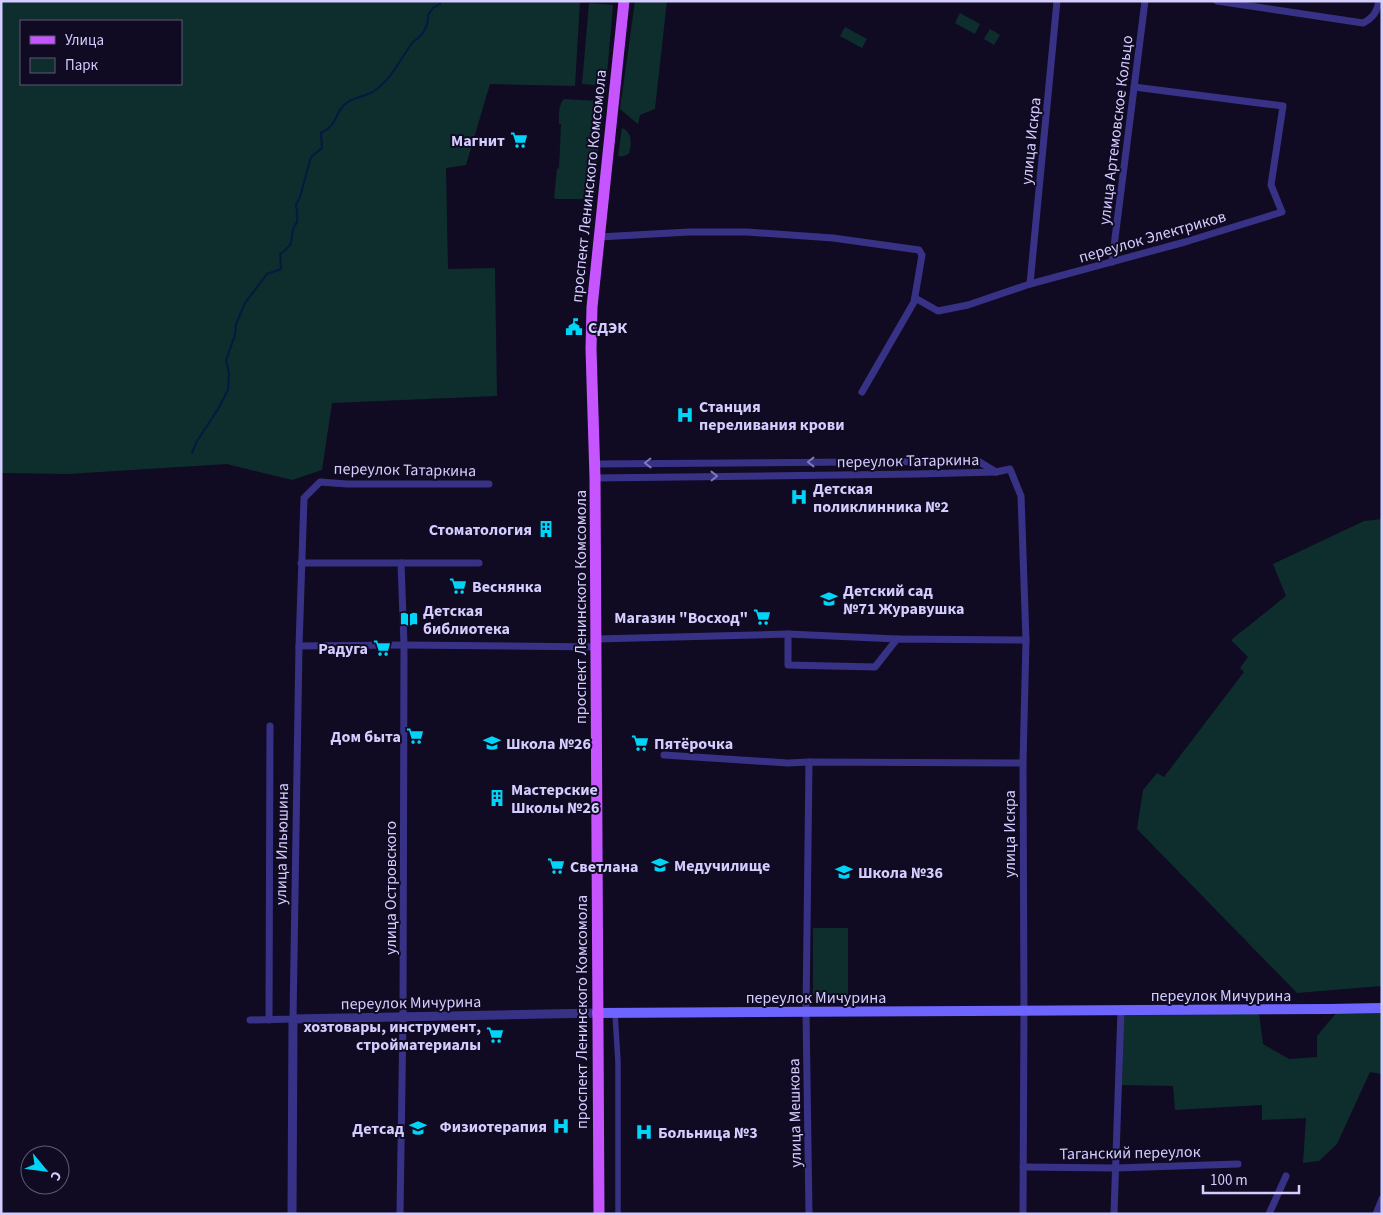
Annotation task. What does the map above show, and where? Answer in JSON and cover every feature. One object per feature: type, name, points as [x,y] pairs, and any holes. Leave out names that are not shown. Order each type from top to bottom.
[{"type":"main road","name":"проспект Ленинского Комсомола","points":[[599,1214],[595,464],[590,349],[592,307],[624,1]]},
{"type":"main road","name":"переулок Мичурина","points":[[597,1013],[1382,1008]]},
{"type":"street","name":"улица Искра","points":[[1030,284],[1057,1]]},
{"type":"street","name":"улица Артемовское Кольцо","points":[[1112,262],[1145,1]]},
{"type":"street","points":[[1217,1],[1363,23],[1372,18],[1379,1]]},
{"type":"street","name":"переулок Электриков","points":[[915,298],[938,311],[968,305],[1030,284],[1282,212],[1271,185],[1283,106],[1134,87]]},
{"type":"street","points":[[599,236],[689,232],[747,232],[833,238],[918,250],[922,255],[914,302],[862,392]]},
{"type":"street","name":"переулок Татаркина","points":[[595,464],[978,461],[996,472]]},
{"type":"street","name":"улица Искра","points":[[996,472],[1010,469],[1021,496],[1026,640],[1023,763],[1023,1214]]},
{"type":"street","name":"переулок Татаркина","points":[[595,478],[996,472]]},
{"type":"street","name":"переулок Татаркина","points":[[320,482],[347,484],[489,484]]},
{"type":"street","name":"улица Ильюшина","points":[[292,1214],[293,1020],[301,563],[304,498],[320,482]]},
{"type":"street","points":[[301,563],[479,563]]},
{"type":"street","name":"улица Островского","points":[[400,1214],[403,1017],[404,645],[401,563]]},
{"type":"street","points":[[788,634],[788,665],[876,666],[897,639]]},
{"type":"street","points":[[299,646],[596,643],[788,634],[897,639],[1026,640]]},
{"type":"street","points":[[269,1020],[270,726]]},
{"type":"street","points":[[664,755],[788,762],[1023,763]]},
{"type":"street","name":"улица Мешкова","points":[[808,1214],[806,1012],[809,762]]},
{"type":"street","points":[[1114,1214],[1121,1010]]},
{"type":"street","name":"переулок Мичурина","points":[[250,1020],[597,1013]]},
{"type":"street","points":[[614,1013],[618,1062],[618,1214]]},
{"type":"street","name":"Таганский переулок","points":[[1023,1167],[1116,1168],[1238,1164]]},
{"type":"street","points":[[1269,1214],[1286,1176]]},
{"type":"street","points":[[1376,1214],[1382,1199]]},
{"type":"green space","points":[[1,1],[580,1],[575,86],[490,84],[466,165],[446,168],[448,269],[495,268],[497,396],[332,403],[322,470],[292,480],[227,464],[68,474],[1,473]]},
{"type":"green space","points":[[635,1],[667,1],[655,109],[640,115],[638,124],[620,109]]},
{"type":"green space","points":[[589,3],[613,5],[606,86],[582,84]]},
{"type":"green space","points":[[960,13],[980,24],[975,34],[955,23]]},
{"type":"green space","points":[[845,27],[867,39],[862,48],[840,36]]},
{"type":"green space","points":[[990,29],[1000,35],[994,45],[984,39]]},
{"type":"green space","points":[[564,99],[599,101],[602,105],[603,111],[593,196],[589,199],[554,198],[557,169],[559,168],[561,124],[559,124],[559,111]]},
{"type":"green space","points":[[622,128],[628,132],[631,146],[626,156],[618,156]]},
{"type":"green space","points":[[1382,519],[1382,986],[1297,993],[1137,829],[1143,790],[1157,773],[1164,777],[1244,672],[1240,668],[1248,657],[1231,640],[1286,596],[1273,564],[1364,521]]},
{"type":"green space","points":[[813,928],[848,928],[848,995],[813,995]]},
{"type":"green space","points":[[1382,1010],[1382,1074],[1370,1072],[1337,1144],[1319,1161],[1303,1163],[1306,1118],[1262,1120],[1262,1105],[1175,1110],[1173,1086],[1122,1085],[1123,1013],[1259,1013],[1263,1044],[1289,1059],[1317,1057],[1317,1036],[1337,1012]]},
{"type":"waterway","points":[[192,453],[197,441],[228,390],[229,373],[226,360],[235,335],[236,324],[245,303],[267,274],[281,269],[280,254],[291,243],[293,229],[297,222],[296,205],[310,160],[322,148],[321,133],[330,127],[343,106],[354,99],[370,93],[386,81],[413,42],[425,30],[428,15],[433,8],[440,4],[440,1]]},
{"type":"place","name":"Магнит","points":[[519,140]]},
{"type":"place","name":"СДЭК","points":[[574,327]]},
{"type":"place","name":"Станция переливания крови","points":[[685,415]]},
{"type":"place","name":"Детская поликлинника №2","points":[[799,497]]},
{"type":"place","name":"Стоматология","points":[[546,529]]},
{"type":"place","name":"Веснянка","points":[[458,586]]},
{"type":"place","name":"Детский сад №71 Журавушка","points":[[829,599]]},
{"type":"place","name":"Магазин \"Восход\"","points":[[762,617]]},
{"type":"place","name":"Детская библиотека","points":[[409,619]]},
{"type":"place","name":"Радуга","points":[[382,648]]},
{"type":"place","name":"Дом быта","points":[[415,736]]},
{"type":"place","name":"Школа №26","points":[[492,743]]},
{"type":"place","name":"Пятёрочка","points":[[640,743]]},
{"type":"place","name":"Мастерские Школы №26","points":[[497,798]]},
{"type":"place","name":"Медучилище","points":[[660,865]]},
{"type":"place","name":"Светлана","points":[[556,866]]},
{"type":"place","name":"Школа №36","points":[[844,872]]},
{"type":"place","name":"хозтовары, инструмент, стройматериалы","points":[[495,1035]]},
{"type":"place","name":"Физиотерапия","points":[[561,1126]]},
{"type":"place","name":"Детсад","points":[[418,1128]]},
{"type":"place","name":"Больница №3","points":[[644,1132]]}]
